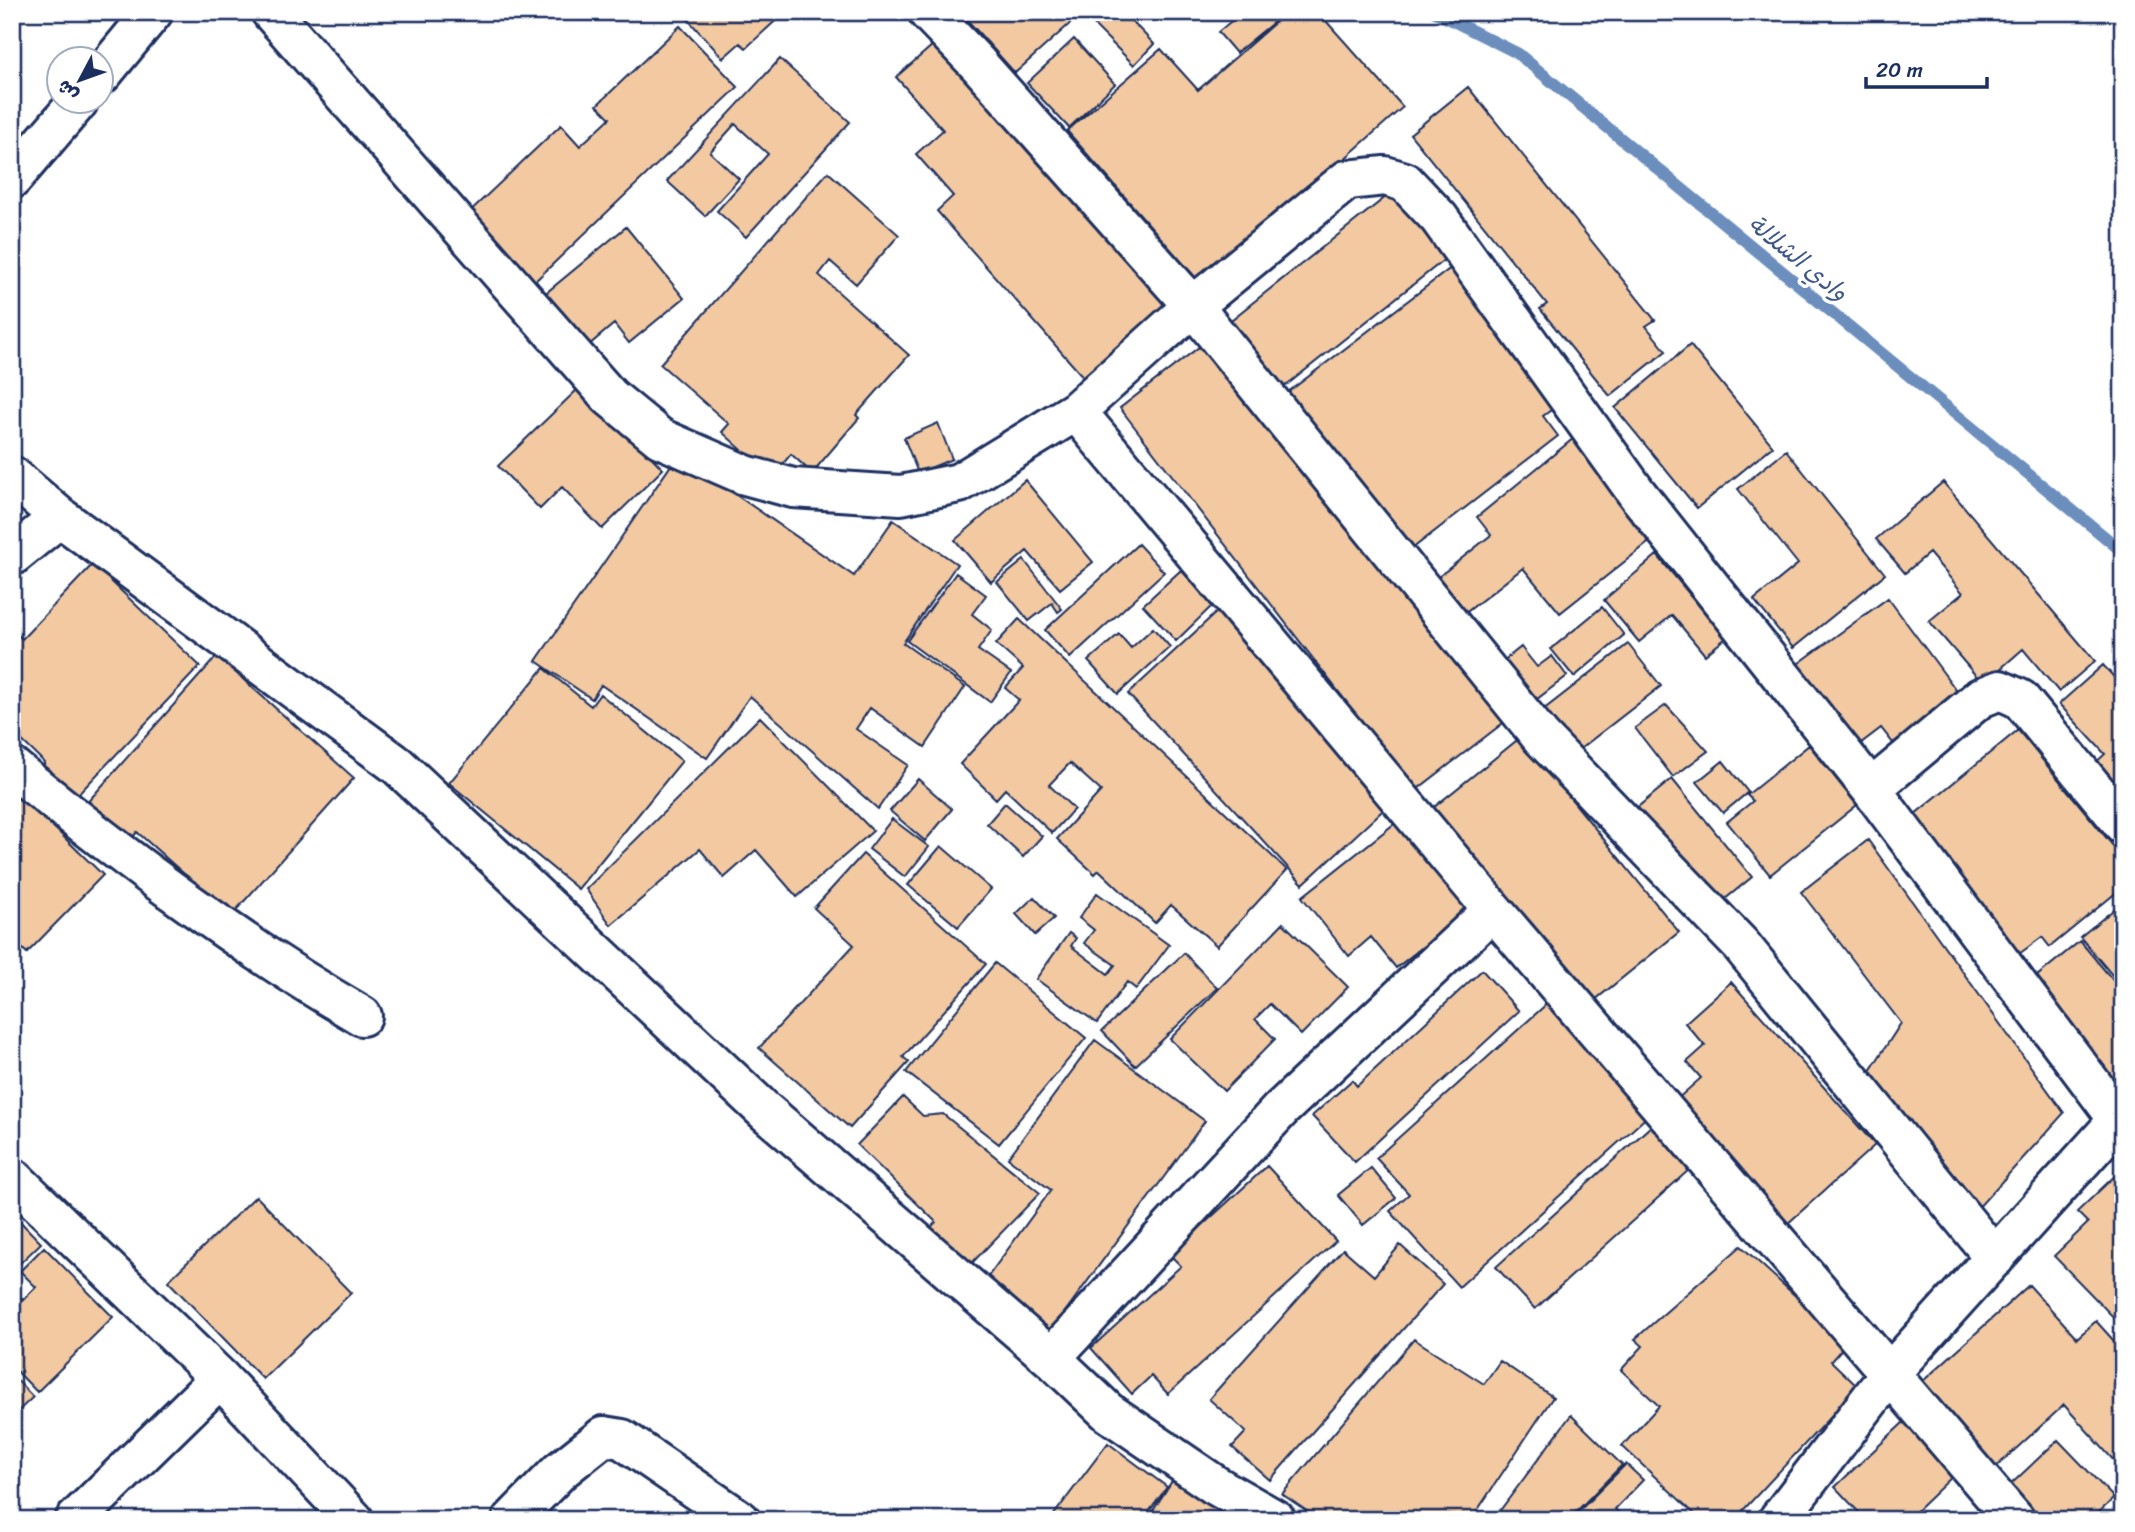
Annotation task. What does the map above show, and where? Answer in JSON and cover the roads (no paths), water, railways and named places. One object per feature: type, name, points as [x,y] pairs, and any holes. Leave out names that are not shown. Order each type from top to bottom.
[{"type":"street","points":[[116,57],[153,12]]},
{"type":"street","points":[[271,12],[610,397],[660,438],[745,475],[793,488],[901,495],[958,483],[1076,411],[1193,306],[1347,180],[1385,176],[1405,182],[1439,218],[1639,495],[1871,789],[2120,1117],[1891,1373],[1778,1520]]},
{"type":"street","points":[[928,12],[978,64],[1193,306],[1541,737],[1741,945],[1995,1258]]},
{"type":"street","points":[[12,180],[66,116]]},
{"type":"street","points":[[1076,411],[1493,909],[2015,1520]]},
{"type":"street","points":[[12,476],[60,517],[397,765],[765,1111],[1051,1357],[1108,1412],[1215,1485],[1276,1520]]},
{"type":"street","points":[[12,556],[60,517]]},
{"type":"street","points":[[1871,789],[1980,698],[2000,690],[2020,699],[2123,824]]},
{"type":"street","points":[[12,767],[132,864],[285,971],[362,1016]]},
{"type":"street","points":[[1051,1357],[1280,1109],[1493,909]]},
{"type":"street","points":[[12,1177],[220,1378],[354,1520]]},
{"type":"street","points":[[75,1520],[220,1378]]},
{"type":"street","points":[[512,1520],[560,1471],[604,1436],[622,1439],[740,1520]]},
{"type":"waterway","name":"وادي الشلالة","points":[[1435,12],[1517,53],[2123,552]]}]
